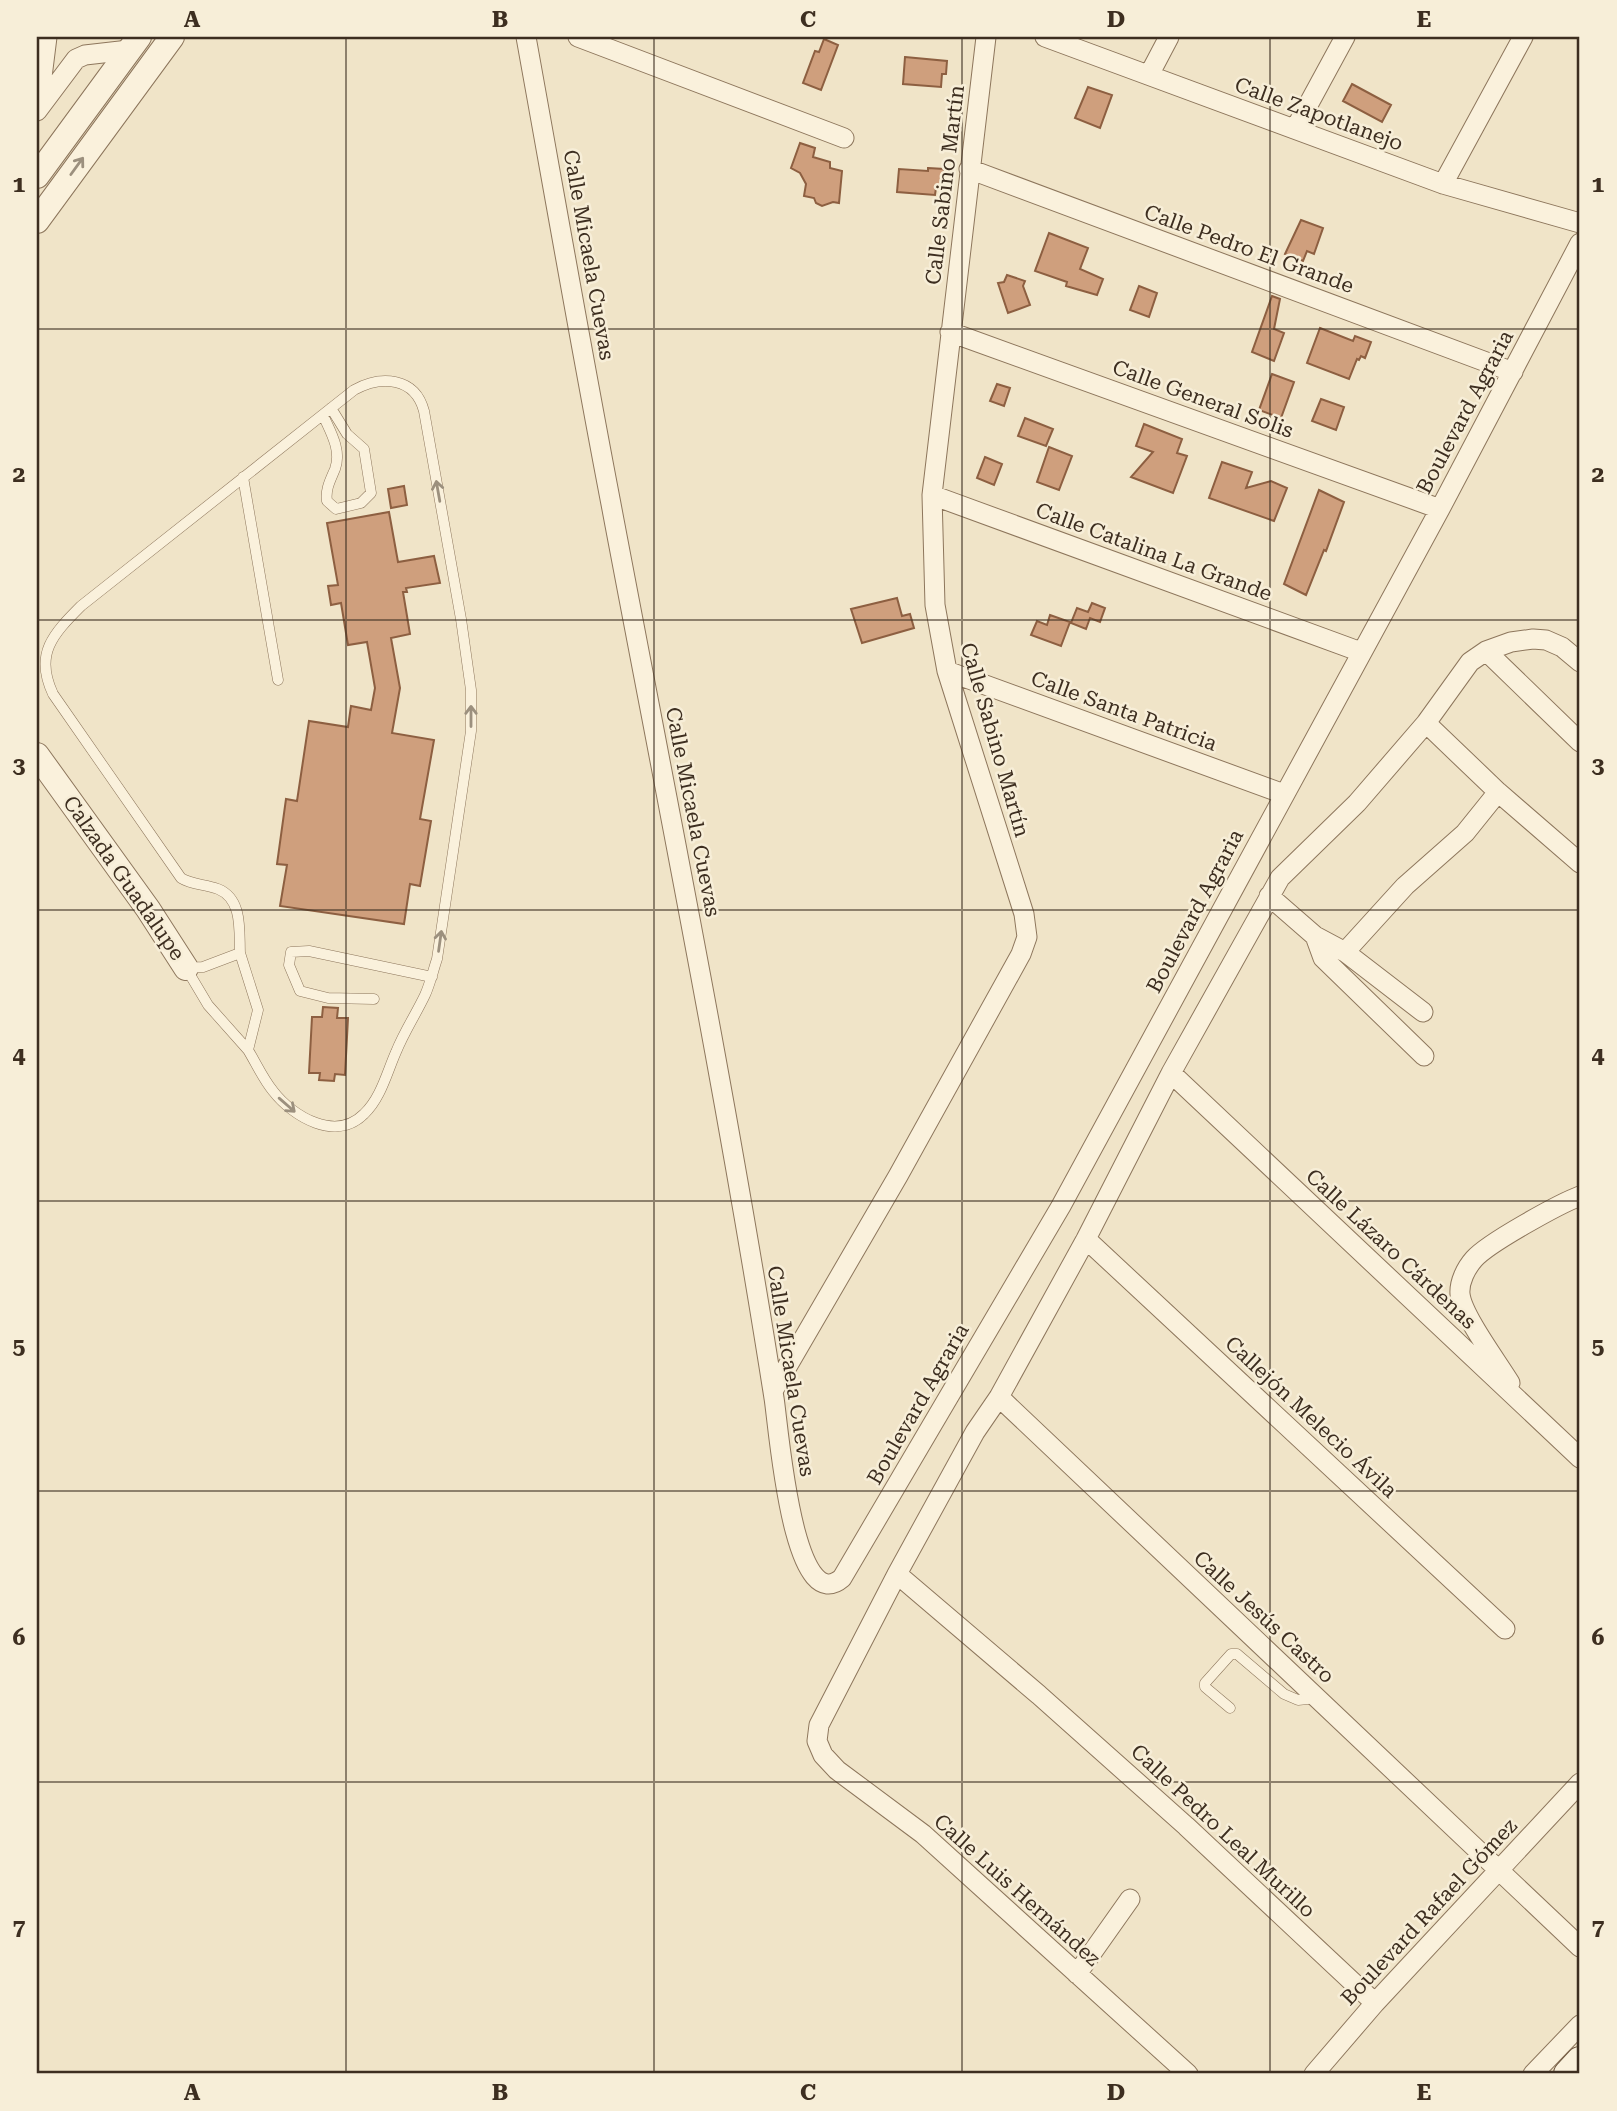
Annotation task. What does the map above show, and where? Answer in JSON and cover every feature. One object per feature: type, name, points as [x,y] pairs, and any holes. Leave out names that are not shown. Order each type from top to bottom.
[{"type":"main road","points":[[1568,2074],[1580,2061]]},
{"type":"street","points":[[37,110],[47,37]]},
{"type":"street","points":[[37,221],[172,37]]},
{"type":"street","name":"Calle Micaela Cuevas","points":[[527,37],[610,499],[691,920],[774,1391],[789,1512],[808,1570],[818,1581],[828,1584]]},
{"type":"street","points":[[578,37],[844,138]]},
{"type":"street","name":"Calle Sabino Martín","points":[[774,1391],[898,1176],[1021,954],[1027,937],[1024,914],[947,671],[935,605],[932,495],[986,37]]},
{"type":"street","name":"Calle Zapotlanejo","points":[[1045,37],[1443,184],[1580,223]]},
{"type":"street","points":[[1149,75],[1169,37]]},
{"type":"street","points":[[1295,129],[1345,37]]},
{"type":"street","points":[[1443,184],[1523,37]]},
{"type":"street","points":[[37,110],[76,59],[134,43]]},
{"type":"street","points":[[37,176],[134,43]]},
{"type":"street","name":"Calle Pedro El Grande","points":[[969,169],[1513,372]]},
{"type":"street","name":"Boulevard Agraria","points":[[828,1584],[836,1584],[842,1578],[1061,1206],[1440,509],[1580,243]]},
{"type":"street","name":"Calle General Solis","points":[[950,332],[1440,509]]},
{"type":"street","name":"Calle Catalina La Grande","points":[[932,495],[1361,653]]},
{"type":"street","points":[[897,1574],[1086,1239],[1171,1073],[1280,878],[1357,803],[1426,723],[1470,662],[1486,651],[1511,642],[1533,639],[1546,640],[1562,647],[1580,662]]},
{"type":"street","points":[[1486,651],[1580,742]]},
{"type":"street","name":"Calle Santa Patricia","points":[[947,671],[1284,794]]},
{"type":"street","points":[[1426,723],[1498,792],[1580,863]]},
{"type":"street","name":"Calzada Guadalupe","points":[[37,755],[148,909],[186,968]]},
{"type":"street","points":[[1345,952],[1405,886],[1465,833],[1498,792]]},
{"type":"street","points":[[1269,896],[1315,936],[1345,952],[1423,1012]]},
{"type":"street","points":[[1315,936],[1323,958],[1424,1056]]},
{"type":"street","name":"Calle Lázaro Cárdenas","points":[[1171,1073],[1580,1458]]},
{"type":"street","points":[[1524,1406],[1468,1314],[1460,1294],[1463,1276],[1473,1259],[1488,1247],[1580,1196]]},
{"type":"street","name":"Callejón Melecio Ávila","points":[[1086,1239],[1505,1629]]},
{"type":"street","name":"Calle Jesús Castro","points":[[999,1397],[1580,1947]]},
{"type":"street","name":"Calle Pedro Leal Murillo","points":[[897,1574],[1039,1695],[1186,1826],[1375,2003]]},
{"type":"street","name":"Calle Luis Hernández","points":[[897,1574],[819,1725],[817,1741],[823,1755],[837,1770],[923,1834],[1188,2074]]},
{"type":"street","name":"Boulevard Rafael Gómez","points":[[1314,2074],[1375,2003],[1580,1783]]},
{"type":"street","points":[[1077,1974],[1130,1899]]},
{"type":"street","points":[[1533,2074],[1580,2025]]},
{"type":"lane","points":[[240,953],[203,967],[186,968],[208,1005],[248,1050],[273,1092],[293,1111],[330,1128],[345,1125],[364,1114],[376,1096],[426,993],[437,959],[471,731],[471,690],[461,619],[421,401],[406,387],[397,383],[376,380],[354,390],[81,606],[53,636],[48,646],[45,668],[47,682],[53,694],[181,878],[188,883],[219,890],[234,901],[238,915],[240,953],[258,1010],[248,1050]]},
{"type":"lane","points":[[327,412],[364,449],[371,493],[361,503],[336,509],[327,501],[326,494],[338,459],[327,412]]},
{"type":"lane","points":[[243,477],[278,680]]},
{"type":"lane","points":[[374,999],[328,998],[300,991],[289,965],[291,952],[309,951],[432,976]]},
{"type":"lane","points":[[1230,1708],[1205,1688],[1205,1683],[1231,1654],[1237,1654],[1284,1694],[1298,1700],[1318,1698]]},
{"type":"building","points":[[824,39],[838,45],[821,90],[803,83],[815,51],[819,52]]},
{"type":"building","points":[[905,57],[947,61],[941,87],[903,84]]},
{"type":"building","points":[[1352,84],[1391,105],[1382,122],[1343,101]]},
{"type":"building","points":[[1088,87],[1112,95],[1100,128],[1075,118]]},
{"type":"building","points":[[800,143],[815,148],[813,157],[830,162],[830,168],[842,171],[839,203],[822,206],[816,203],[814,198],[804,196],[806,184],[800,173],[791,168]]},
{"type":"building","points":[[928,168],[944,169],[943,183],[940,183],[940,188],[936,188],[935,195],[897,192],[899,169],[928,171]]},
{"type":"building","points":[[1301,220],[1323,228],[1314,254],[1307,251],[1303,261],[1285,254]]},
{"type":"building","points":[[1049,233],[1088,248],[1080,269],[1103,279],[1097,295],[1066,286],[1067,282],[1035,271]]},
{"type":"building","points":[[1007,275],[1025,281],[1023,286],[1030,305],[1008,313],[998,283],[1004,282]]},
{"type":"building","points":[[1139,286],[1157,293],[1149,317],[1130,310]]},
{"type":"building","points":[[1272,296],[1280,299],[1274,329],[1284,333],[1274,361],[1252,352]]},
{"type":"building","points":[[1320,328],[1353,341],[1355,336],[1371,342],[1365,358],[1361,356],[1357,359],[1349,379],[1307,363]]},
{"type":"building","points":[[1272,374],[1294,382],[1281,418],[1259,410]]},
{"type":"building","points":[[997,384],[1010,388],[1004,406],[990,401]]},
{"type":"building","points":[[1321,399],[1344,407],[1336,430],[1312,421]]},
{"type":"building","points":[[1025,418],[1053,429],[1046,446],[1018,436]]},
{"type":"building","points":[[1144,424],[1182,439],[1177,453],[1187,456],[1173,493],[1131,477],[1153,452],[1136,446]]},
{"type":"building","points":[[1049,447],[1072,456],[1059,490],[1037,482]]},
{"type":"building","points":[[985,457],[1002,464],[994,485],[977,478]]},
{"type":"building","points":[[1222,462],[1252,472],[1246,488],[1271,481],[1287,488],[1274,521],[1209,498]]},
{"type":"building","points":[[404,486],[407,505],[391,508],[388,489]]},
{"type":"building","points":[[1319,490],[1344,502],[1306,595],[1284,584]]},
{"type":"building","points":[[389,512],[398,562],[434,556],[440,583],[406,588],[407,592],[403,592],[410,634],[391,638],[400,688],[392,733],[434,740],[420,819],[431,821],[420,886],[410,884],[404,924],[280,906],[287,865],[277,864],[286,799],[297,801],[309,721],[348,727],[351,706],[371,710],[375,688],[367,642],[348,645],[341,603],[331,605],[328,586],[338,585],[327,523]]},
{"type":"building","points":[[897,598],[902,616],[910,614],[914,628],[862,643],[851,609]]},
{"type":"building","points":[[1092,603],[1105,608],[1100,622],[1090,618],[1086,629],[1071,623],[1077,608],[1088,612]]},
{"type":"building","points":[[1050,615],[1070,622],[1061,646],[1031,635],[1037,621],[1047,625]]},
{"type":"building","points":[[323,1007],[338,1008],[337,1018],[348,1018],[345,1075],[335,1074],[334,1081],[319,1080],[320,1073],[309,1073],[312,1017],[322,1017]]}]
